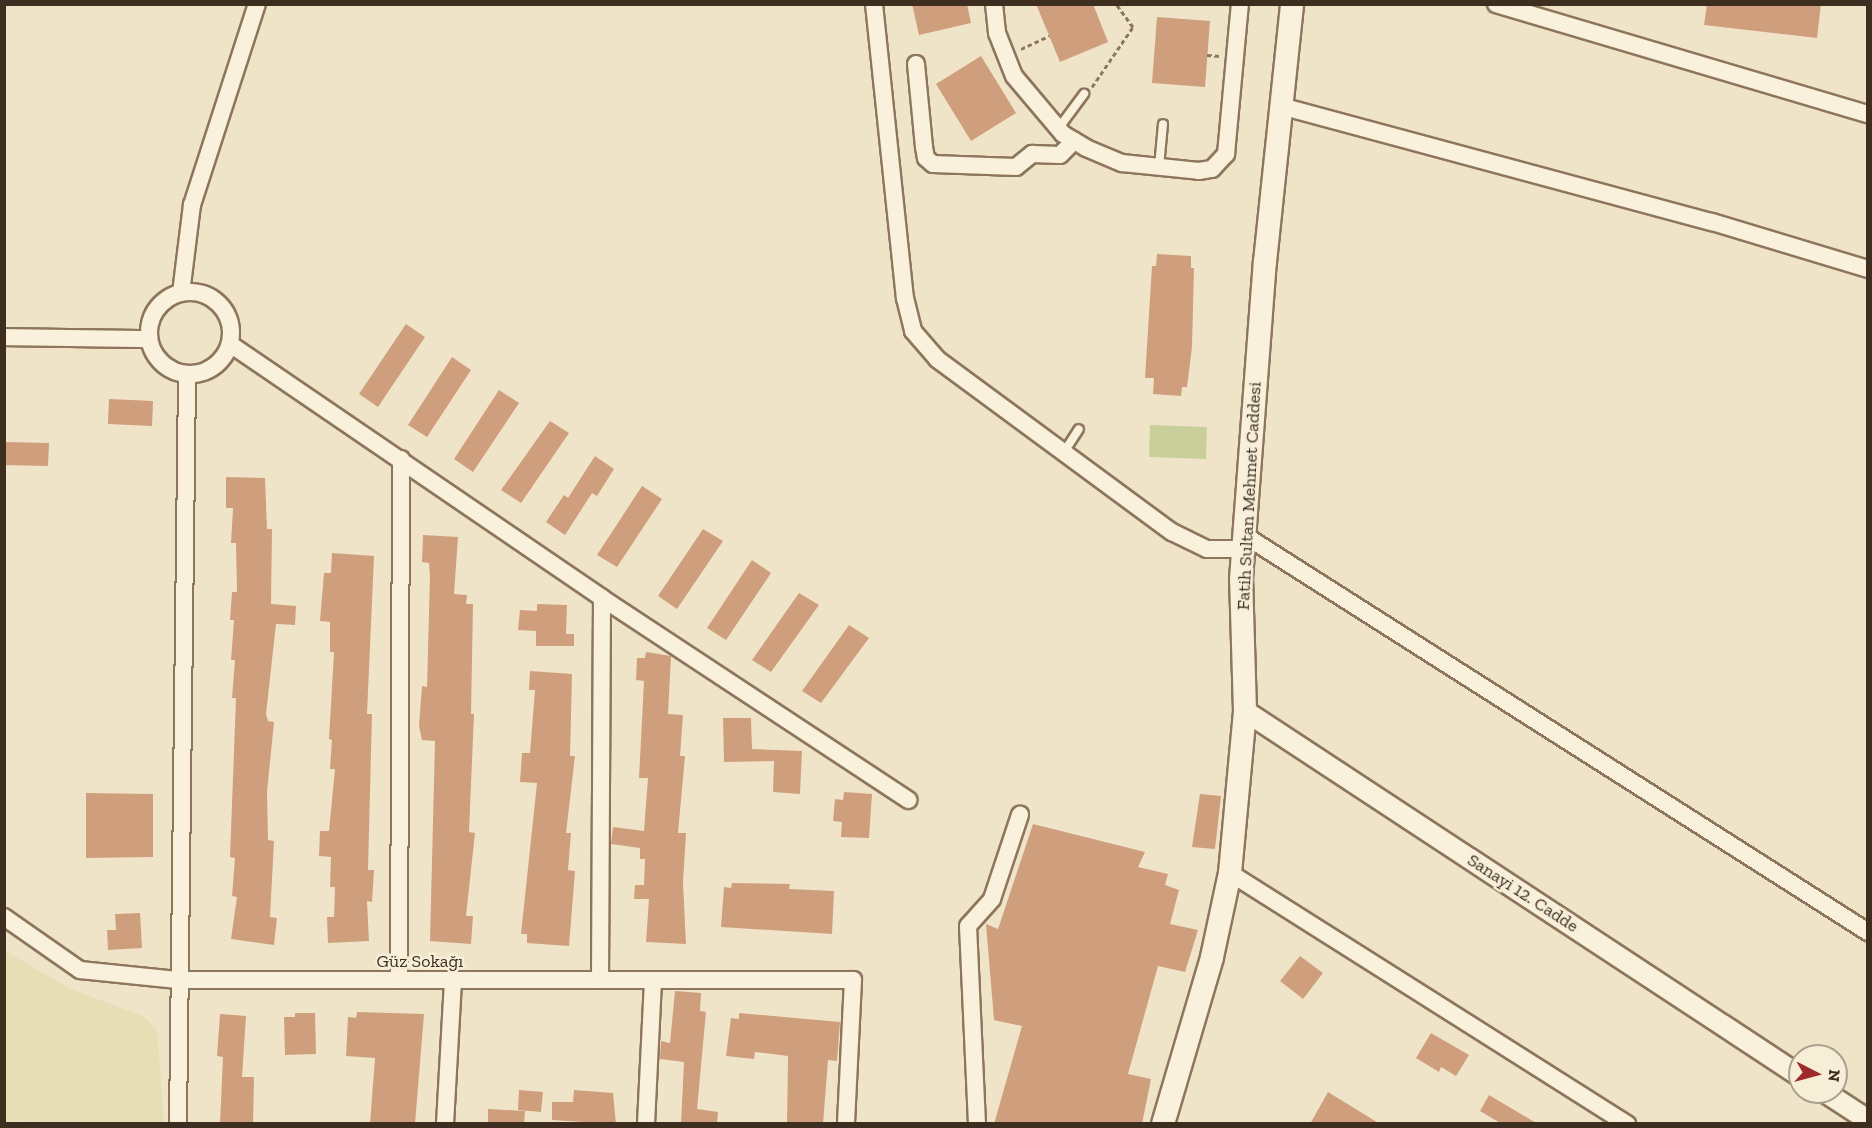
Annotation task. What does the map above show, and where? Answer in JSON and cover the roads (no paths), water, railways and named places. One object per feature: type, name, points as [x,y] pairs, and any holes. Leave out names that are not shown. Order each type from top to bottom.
[{"type":"main road","name":"Fatih Sultan Mehmet Caddesi","points":[[1163,1124],[1212,957],[1230,873],[1245,711],[1244,542],[1281,106],[1292,4]]},
{"type":"street","points":[[181,292],[192,205],[257,4]]},
{"type":"street","points":[[874,4],[905,298],[913,331],[937,359],[1172,532],[1207,549],[1244,542],[1868,932]]},
{"type":"street","points":[[994,4],[998,33],[1014,76],[1058,129],[1074,141],[1105,158],[1159,167],[1212,169],[1226,154],[1240,4]]},
{"type":"street","points":[[1496,4],[1868,114]]},
{"type":"street","points":[[916,64],[924,147],[926,158],[933,164],[1016,167],[1032,154],[1060,155],[1074,141]]},
{"type":"street","points":[[1281,106],[1712,222],[1868,269]]},
{"type":"street","points":[[181,292],[202,294],[220,304],[228,316],[230,344],[214,367],[187,375],[162,364],[149,339],[153,315],[160,305],[181,292]]},
{"type":"street","points":[[4,337],[149,339]]},
{"type":"street","points":[[230,344],[602,598],[908,800]]},
{"type":"street","points":[[178,1124],[177,980],[187,375]]},
{"type":"street","points":[[399,980],[401,459]]},
{"type":"street","points":[[600,980],[602,598]]},
{"type":"street","name":"Sanayi 12. Cadde","points":[[1245,711],[1788,1068]]},
{"type":"street","points":[[977,1124],[968,926],[992,899],[1020,815]]},
{"type":"street","points":[[1230,873],[1627,1124]]},
{"type":"street","name":"Güz Sokağı","points":[[4,917],[80,970],[177,980],[853,980],[846,1124]]},
{"type":"street","points":[[445,1124],[453,980]]},
{"type":"street","points":[[646,1124],[653,980]]},
{"type":"street","points":[[1843,1104],[1868,1120]]},
{"type":"lane","points":[[1058,129],[1084,94]]},
{"type":"lane","points":[[1159,167],[1163,124]]},
{"type":"lane","points":[[1064,452],[1079,429]]}]
